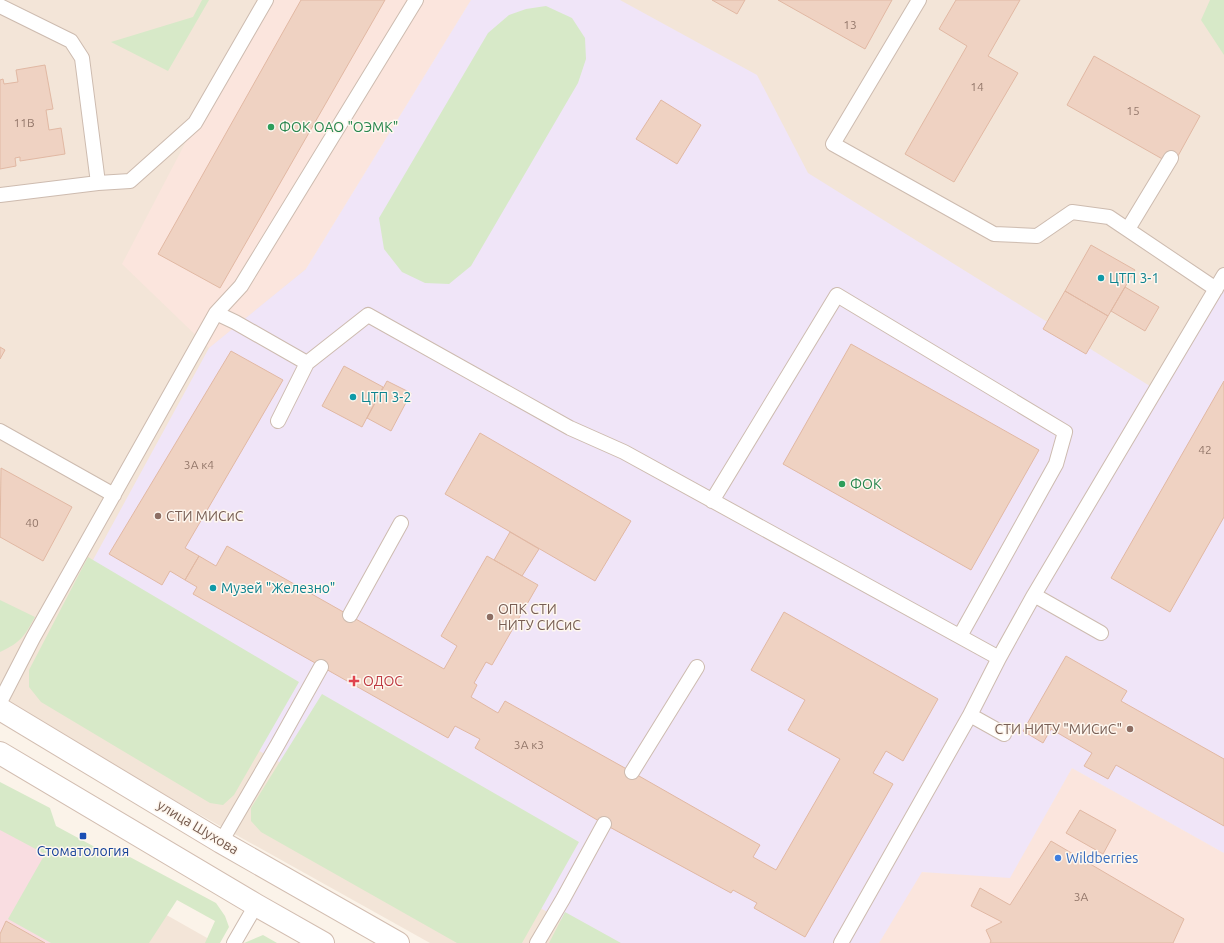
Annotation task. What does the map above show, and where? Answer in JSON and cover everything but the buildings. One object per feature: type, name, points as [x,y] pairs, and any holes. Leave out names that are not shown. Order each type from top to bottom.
[{"type":"main road","name":"улица Шухова","points":[[0,709],[222,842],[398,943]]},
{"type":"main road","points":[[0,753],[256,905],[323,943]]},
{"type":"lane","points":[[0,195],[98,183],[130,181],[195,123],[266,0]]},
{"type":"lane","points":[[0,702],[33,638],[216,313],[241,286],[416,0]]},
{"type":"lane","points":[[919,0],[833,144],[994,234],[1037,236],[1072,212],[1110,217],[1216,289]]},
{"type":"lane","points":[[0,6],[71,40],[82,58],[98,183]]},
{"type":"lane","points":[[1128,229],[1171,158]]},
{"type":"lane","points":[[841,943],[970,715],[999,658],[1034,595],[1224,275]]},
{"type":"lane","points":[[712,501],[838,295],[1065,432],[1056,464],[960,636]]},
{"type":"lane","points":[[216,313],[235,322],[307,363]]},
{"type":"lane","points":[[278,421],[307,363],[368,315],[570,428],[624,452],[999,658]]},
{"type":"lane","points":[[0,431],[114,495]]},
{"type":"lane","points":[[350,615],[402,523]]},
{"type":"lane","points":[[1034,595],[1101,633]]},
{"type":"lane","points":[[222,842],[321,666]]},
{"type":"lane","points":[[632,772],[697,667]]},
{"type":"lane","points":[[970,715],[1004,734]]},
{"type":"lane","points":[[537,943],[604,824]]},
{"type":"lane","points":[[234,943],[256,905]]},
{"type":"shaded area","points":[[0,0],[260,0],[306,269],[471,0],[1224,0],[1224,853],[1072,768],[1010,878],[922,872],[879,943],[430,943],[0,703]]},
{"type":"shaded area","points":[[260,0],[471,0],[306,269],[209,348],[122,264]]},
{"type":"shaded area","points":[[471,0],[620,0],[757,75],[808,173],[1153,388],[1224,274],[1224,853],[1072,768],[1010,878],[922,872],[879,943],[603,943],[52,635],[209,348],[306,269]]},
{"type":"shaded area","points":[[1072,768],[1224,853],[1224,943],[879,943],[921,872],[1010,877]]},
{"type":"shaded area","points":[[0,817],[76,859],[62,943],[0,943]]},
{"type":"shaded area","points":[[140,900],[216,943],[62,943]]},
{"type":"green space","points":[[202,0],[209,0],[168,71],[111,42],[193,17]]},
{"type":"green space","points":[[1210,0],[1224,0],[1224,55],[1201,20]]},
{"type":"green space","points":[[546,6],[572,18],[585,38],[586,59],[578,83],[471,266],[449,284],[425,283],[402,272],[384,249],[379,218],[488,33],[509,15],[526,9]]},
{"type":"green space","points":[[88,557],[299,682],[234,795],[223,805],[210,803],[41,702],[29,687],[29,670]]},
{"type":"green space","points":[[0,600],[35,617],[28,630],[17,642],[0,652]]},
{"type":"green space","points":[[322,694],[579,842],[522,943],[457,943],[261,832],[251,821],[251,808]]},
{"type":"green space","points":[[0,782],[50,808],[56,826],[106,853],[113,848],[216,903],[225,916],[229,927],[220,943],[205,943],[215,921],[177,900],[149,943],[51,943],[8,919],[45,854],[0,830]]},
{"type":"green space","points":[[565,912],[621,943],[549,943]]},
{"type":"green space","points":[[263,935],[277,943],[244,943]]},
{"type":"place","name":"ФОК ОАО \"ОЭМК\"","points":[[271,127]]},
{"type":"place","name":"ЦТП 3-1","points":[[1101,278]]},
{"type":"place","name":"ЦТП 3-2","points":[[353,397]]},
{"type":"place","name":"ФОК","points":[[842,484]]},
{"type":"place","name":"СТИ МИСиС","points":[[158,516]]},
{"type":"place","name":"Музей \"Железно\"","points":[[213,588]]},
{"type":"place","name":"ОПК СТИ НИТУ СИСиС","points":[[490,617]]},
{"type":"place","name":"ОДОС","points":[[354,681]]},
{"type":"place","name":"СТИ НИТУ \"МИСиС\"","points":[[1130,729]]},
{"type":"place","name":"Стоматология","points":[[83,836]]},
{"type":"place","name":"Wildberries","points":[[1058,858]]}]
